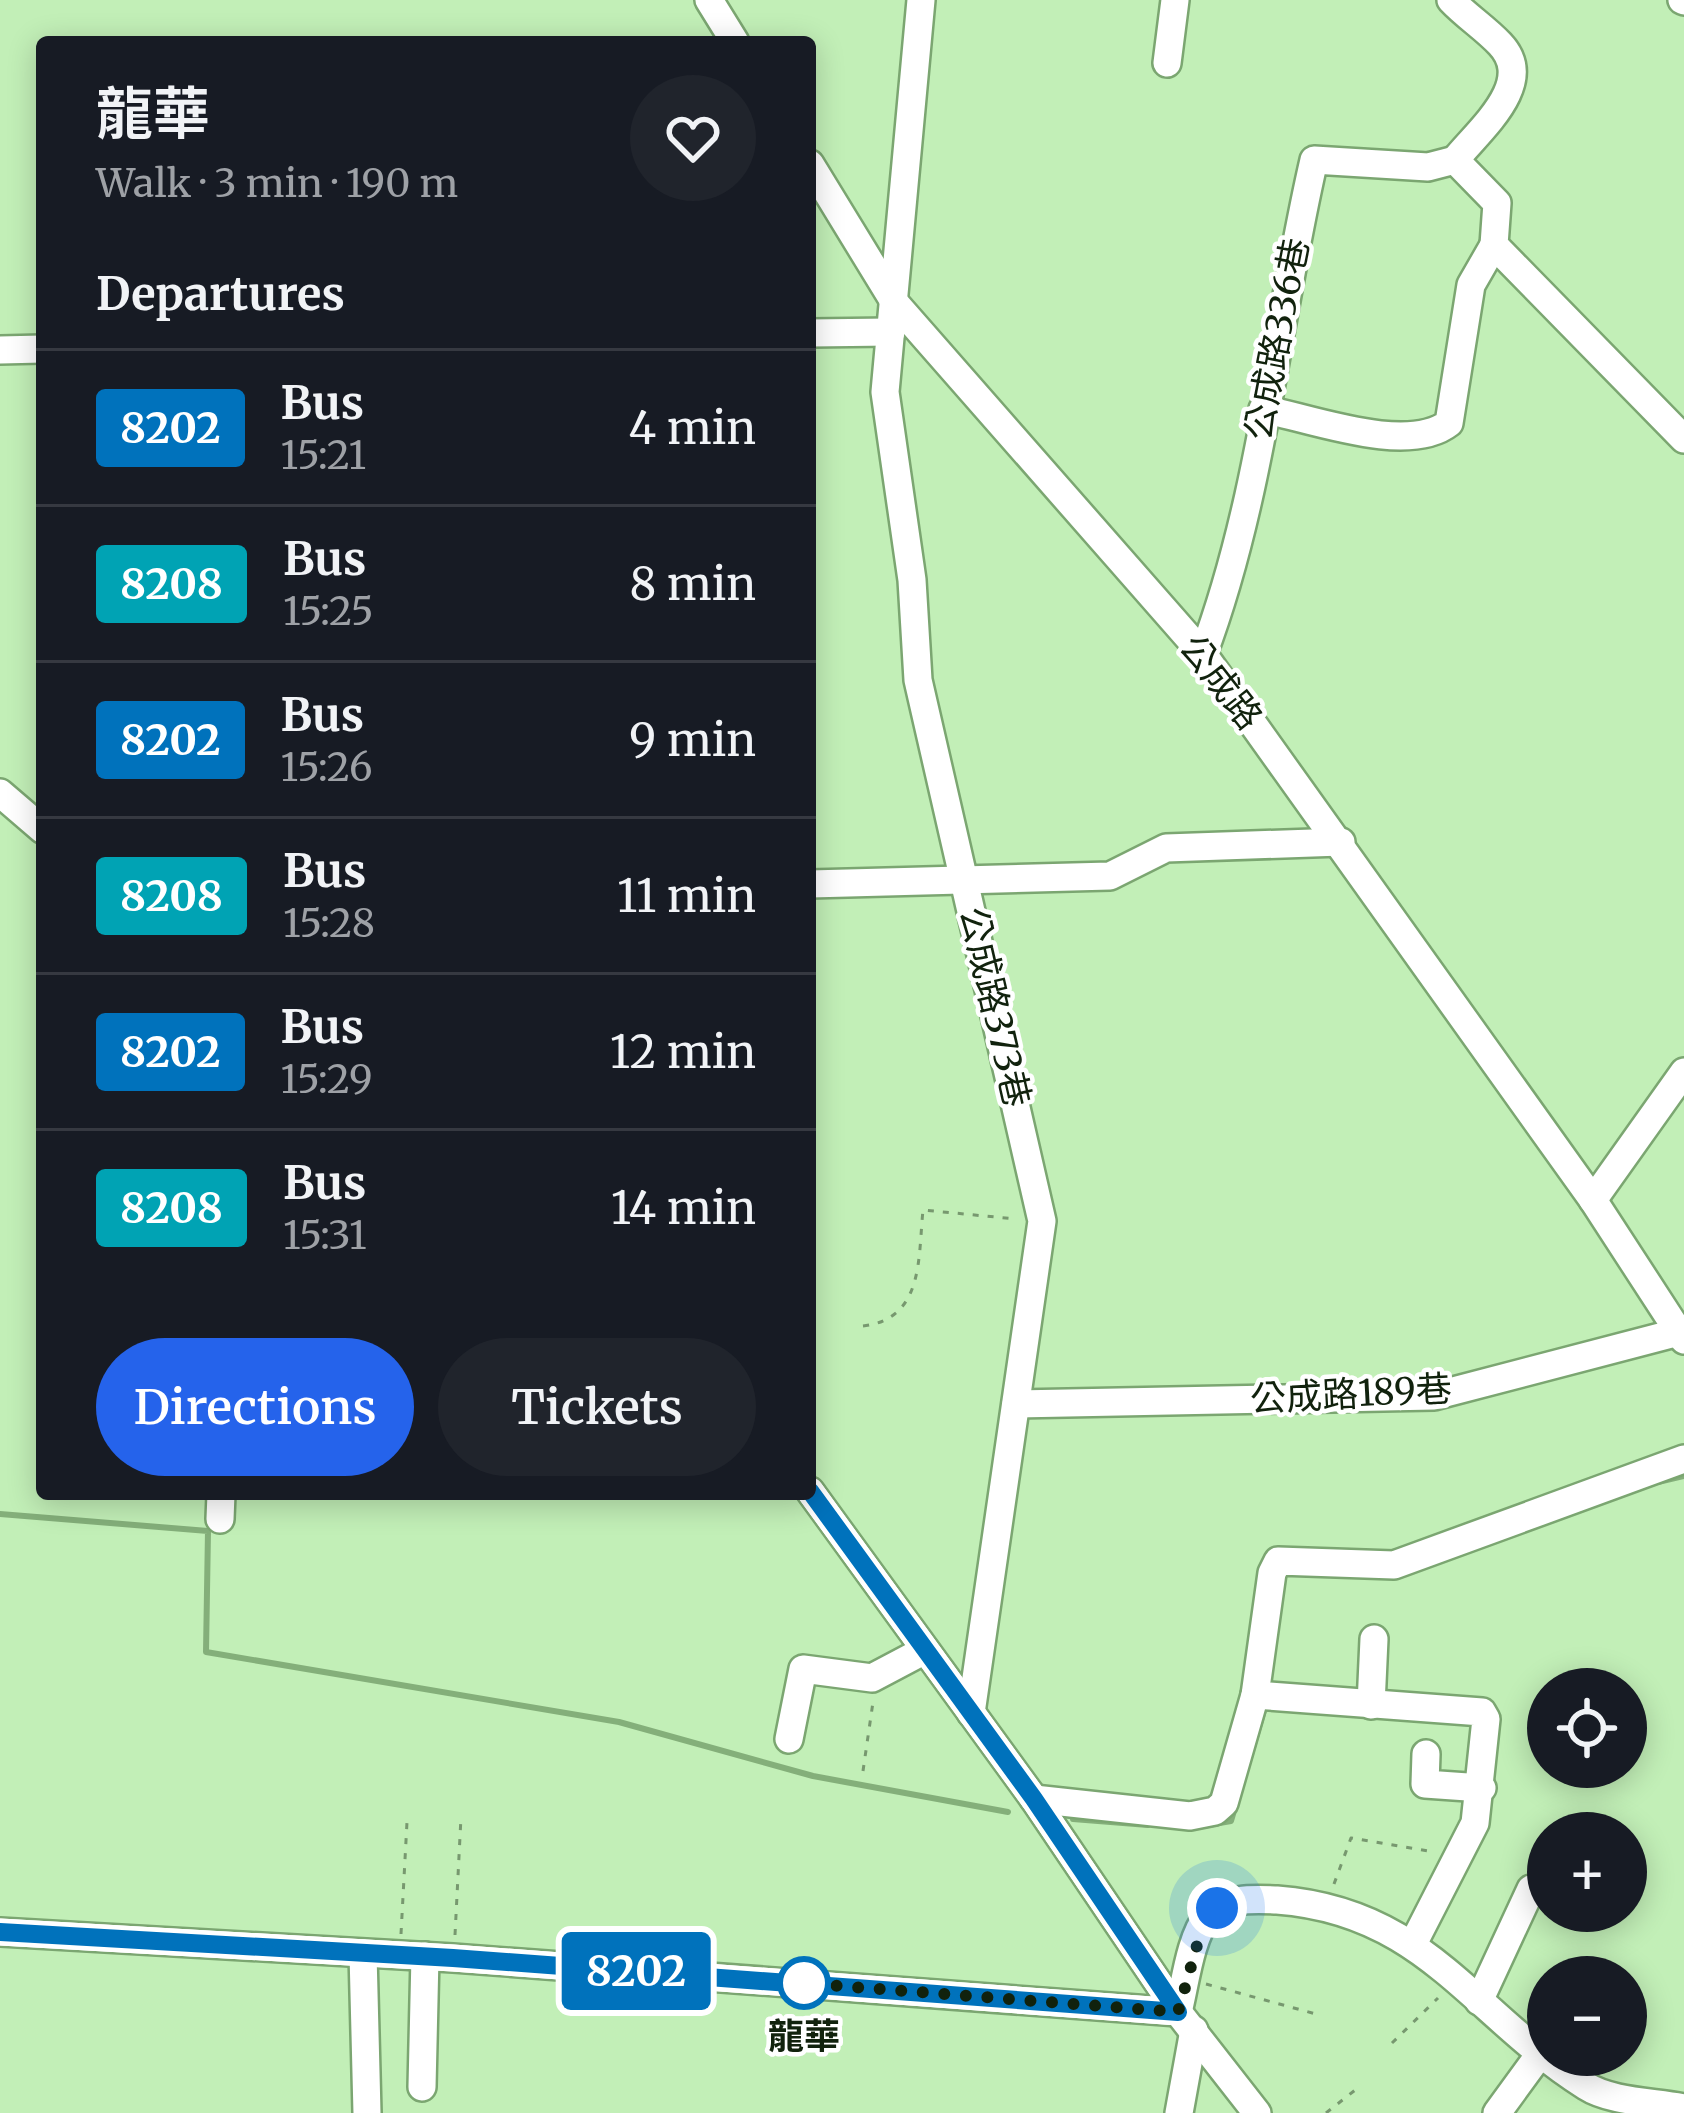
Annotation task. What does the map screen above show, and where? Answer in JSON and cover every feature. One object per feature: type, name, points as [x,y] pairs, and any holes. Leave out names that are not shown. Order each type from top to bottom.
[{"type":"street","points":[[709,0],[731,36]]},
{"type":"street","points":[[895,303],[921,0]]},
{"type":"street","points":[[1167,63],[1174,0]]},
{"type":"street","points":[[1263,409],[1405,439],[1438,432],[1449,423],[1471,285],[1494,245],[1496,203],[1455,160],[1513,87],[1516,70],[1504,47],[1451,0]]},
{"type":"street","name":"公成路336巷","points":[[1203,654],[1234,571],[1313,160],[1428,166],[1455,160]]},
{"type":"street","name":"公成路","points":[[816,174],[895,303],[1203,654],[1593,1200],[1682,1336]]},
{"type":"street","points":[[1494,245],[1684,439]]},
{"type":"street","name":"公成路373巷","points":[[895,303],[885,392],[912,580],[918,680],[1042,1221],[971,1713]]},
{"type":"street","points":[[816,333],[891,332]]},
{"type":"street","points":[[0,350],[36,349]]},
{"type":"street","points":[[0,793],[36,824]]},
{"type":"street","points":[[816,884],[1110,876],[1166,848],[1341,842]]},
{"type":"street","points":[[1593,1200],[1682,1077]]},
{"type":"street","name":"公成路189巷","points":[[1016,1404],[1434,1396],[1682,1336]]},
{"type":"street","points":[[1034,1799],[1190,1816],[1215,1811],[1224,1803],[1266,1696],[1271,1573],[1278,1561],[1394,1565],[1684,1459]]},
{"type":"street","points":[[816,1499],[1034,1799],[1186,2021],[1257,2113]]},
{"type":"street","points":[[1371,1705],[1374,1639]]},
{"type":"street","points":[[788,1739],[803,1669],[876,1675],[925,1650]]},
{"type":"street","points":[[1266,1696],[1482,1712],[1486,1719],[1475,1823],[1414,1942]]},
{"type":"street","points":[[1426,1754],[1425,1784],[1481,1787]]},
{"type":"street","points":[[1479,2001],[1527,1898]]},
{"type":"street","points":[[1179,2113],[1187,1979],[1204,1921],[1217,1908],[1256,1899],[1326,1908],[1414,1942],[1527,2043]]},
{"type":"street","points":[[0,1933],[426,1956],[1186,2021]]},
{"type":"street","points":[[362,1953],[367,2113]]},
{"type":"street","points":[[422,2087],[426,1956]]},
{"type":"street","points":[[1497,2113],[1527,2072]]},
{"type":"street","points":[[1571,2076],[1591,2090],[1684,2108]]},
{"type":"path","points":[[863,1326],[902,1312],[911,1296],[923,1210],[1042,1221]]},
{"type":"path","points":[[863,1771],[876,1675]]},
{"type":"path","points":[[426,1956],[461,1816]]},
{"type":"path","points":[[407,1822],[426,1956]]},
{"type":"path","points":[[1326,1908],[1351,1838],[1444,1854]]},
{"type":"path","points":[[1187,1979],[1316,2014]]},
{"type":"path","points":[[1392,2043],[1456,1980]]},
{"type":"path","points":[[1326,2113],[1359,2087]]},
{"type":"waterway","points":[[1658,1482],[1684,1476]]},
{"type":"waterway","points":[[0,1514],[208,1531],[206,1652],[619,1722],[813,1776],[1008,1812]]},
{"type":"waterway","points":[[1191,1828],[1231,1821],[1265,1707]]},
{"type":"waterway","points":[[1073,1819],[1148,1825]]},
{"type":"bus line","name":"8202","points":[[0,1932],[453,1958],[1178,2012],[1034,1799],[816,1496]]},
{"type":"place","name":"龍華","points":[[804,1983]]},
{"type":"route","points":[[804,1983],[788,1982],[1178,2012],[1204,1921],[1217,1908]]}]
